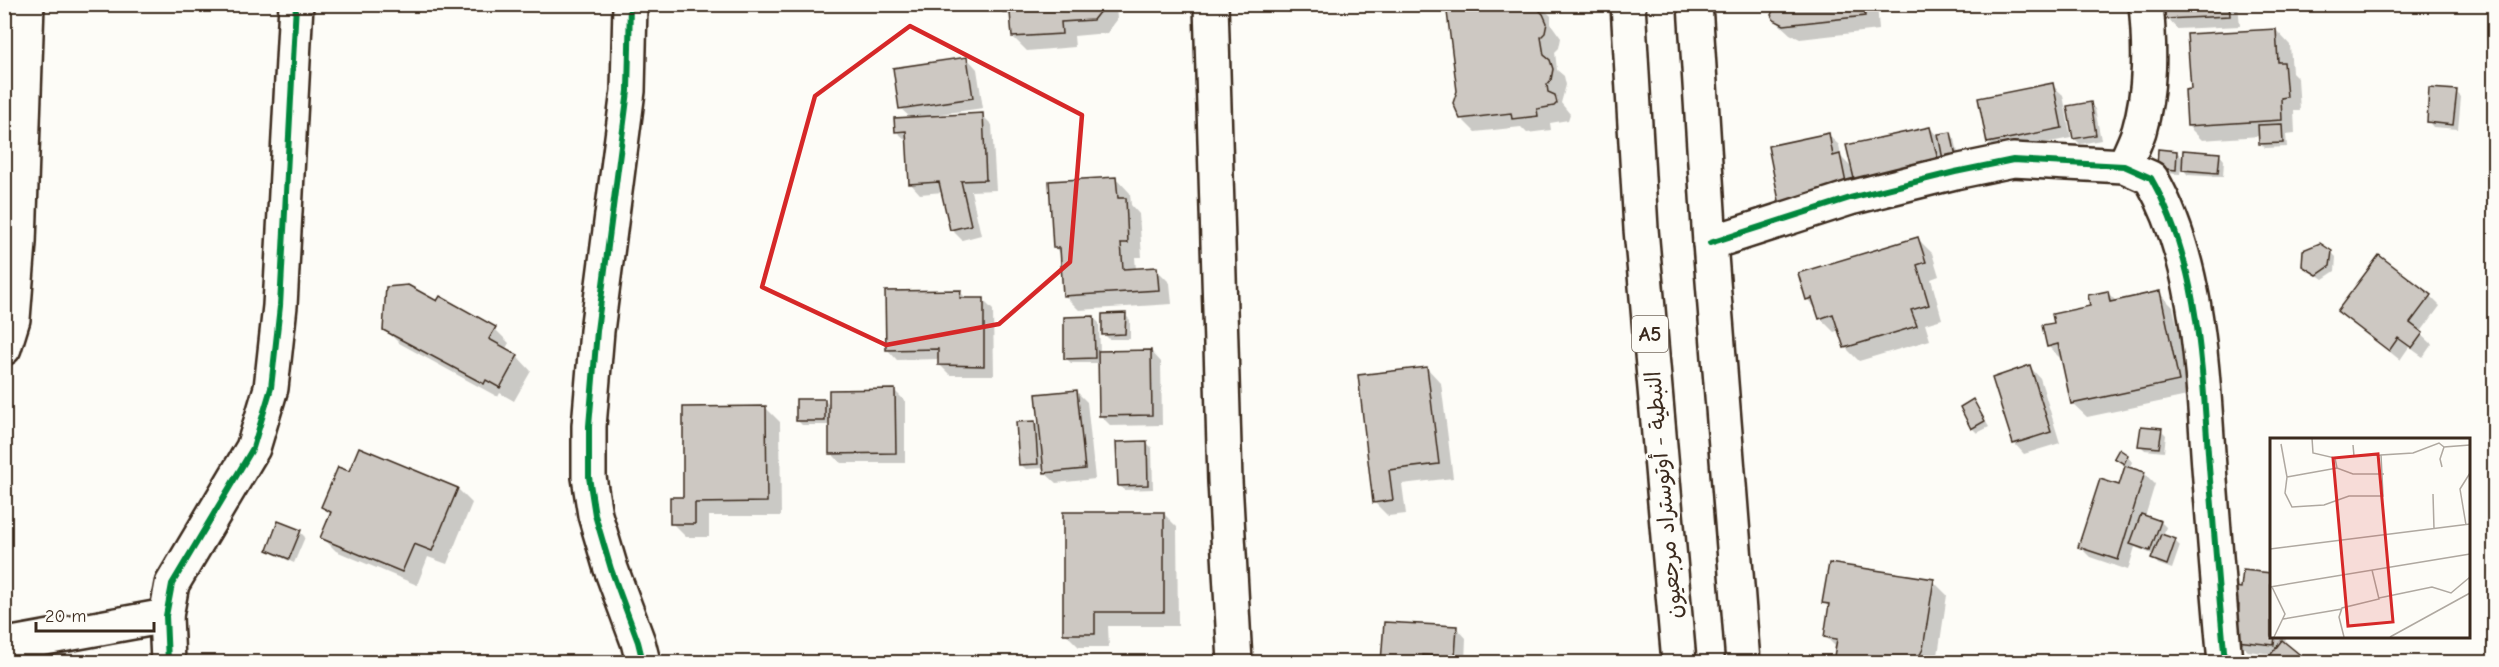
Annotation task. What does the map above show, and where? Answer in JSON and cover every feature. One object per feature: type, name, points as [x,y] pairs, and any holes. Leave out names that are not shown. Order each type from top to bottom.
[{"type":"main road","points":[[4,348],[13,319],[19,243],[27,4]]},
{"type":"main road","points":[[168,663],[166,616],[172,584],[253,448],[271,388],[280,306],[296,4]]},
{"type":"main road","points":[[630,4],[628,91],[597,331],[589,426],[589,477],[598,526],[638,642],[643,663]]},
{"type":"main road","points":[[1211,4],[1225,481],[1235,663]]},
{"type":"main road","name":"النبطية - أوتوستراد مرجعيون","points":[[1628,4],[1641,229],[1679,663]]},
{"type":"main road","points":[[1695,4],[1710,243],[1743,663]]},
{"type":"main road","points":[[2124,166],[2139,132],[2148,89],[2149,35],[2146,4]]},
{"type":"main road","points":[[1710,243],[1850,198],[2013,160],[2124,166],[2151,178],[2175,226],[2189,285],[2202,361],[2225,663]]},
{"type":"main road","points":[[5,663],[12,644],[166,616]]},
{"type":"highlighted area","points":[[910,26],[1082,115],[1070,262],[999,324],[886,345],[762,287],[815,96]]},
{"type":"building","points":[[1003,4],[1104,4],[1104,6],[1093,20],[1061,22],[1062,34],[1012,37],[1010,12],[1003,12]]},
{"type":"building","points":[[1505,4],[1537,4],[1543,14],[1547,23],[1545,33],[1541,37],[1544,55],[1550,60],[1553,69],[1551,80],[1547,85],[1548,92],[1555,95],[1557,103],[1554,106],[1537,109],[1538,116],[1512,119],[1511,113],[1460,119],[1453,103],[1457,91],[1447,12]]},
{"type":"building","points":[[1776,4],[1864,4],[1865,16],[1784,25],[1774,20],[1771,15]]},
{"type":"building","points":[[2164,4],[2229,4],[2230,16],[2165,19]]},
{"type":"building","points":[[2276,29],[2278,62],[2284,62],[2287,97],[2281,98],[2282,120],[2187,126],[2185,90],[2191,89],[2187,34]]},
{"type":"building","points":[[967,57],[973,98],[899,109],[893,68]]},
{"type":"building","points":[[2053,83],[2062,128],[1987,143],[1978,98]]},
{"type":"building","points":[[2429,88],[2457,90],[2453,125],[2427,122]]},
{"type":"building","points":[[2091,102],[2096,135],[2073,139],[2067,106]]},
{"type":"building","points":[[983,113],[986,180],[961,181],[971,225],[950,230],[939,182],[909,184],[906,131],[895,132],[894,118]]},
{"type":"building","points":[[2282,124],[2283,143],[2259,144],[2258,125]]},
{"type":"building","points":[[1930,127],[1940,168],[1856,187],[1846,145]]},
{"type":"building","points":[[1951,132],[1957,162],[1944,165],[1938,134]]},
{"type":"building","points":[[1829,133],[1833,156],[1840,154],[1847,188],[1781,211],[1768,146]]},
{"type":"building","points":[[2158,149],[2177,151],[2176,170],[2157,168]]},
{"type":"building","points":[[2183,150],[2220,153],[2218,173],[2182,170]]},
{"type":"building","points":[[1116,177],[1118,198],[1126,198],[1128,243],[1121,243],[1123,269],[1157,267],[1159,290],[1063,296],[1060,248],[1053,248],[1049,181]]},
{"type":"building","points":[[1918,237],[1926,262],[1917,265],[1929,305],[1911,310],[1917,326],[1844,348],[1833,314],[1819,319],[1812,298],[1806,300],[1798,273]]},
{"type":"building","points":[[2320,243],[2332,251],[2330,266],[2317,275],[2302,266],[2303,250]]},
{"type":"building","points":[[2379,255],[2431,295],[2410,323],[2423,333],[2412,348],[2398,338],[2389,351],[2337,311]]},
{"type":"building","points":[[408,285],[437,301],[440,296],[496,327],[489,339],[518,355],[500,388],[486,380],[484,384],[383,330],[386,287]]},
{"type":"building","points":[[961,290],[960,298],[984,298],[984,366],[938,365],[938,349],[886,350],[885,291]]},
{"type":"building","points":[[2108,291],[2110,302],[2160,291],[2179,381],[2071,404],[2058,344],[2047,347],[2042,325],[2054,323],[2052,314],[2090,306],[2088,295]]},
{"type":"building","points":[[1126,313],[1125,334],[1102,335],[1102,314]]},
{"type":"building","points":[[1094,316],[1095,358],[1064,359],[1064,317]]},
{"type":"building","points":[[1151,350],[1152,415],[1099,416],[1098,351]]},
{"type":"building","points":[[2030,365],[2051,432],[2013,444],[1992,378]]},
{"type":"building","points":[[1427,367],[1439,464],[1389,470],[1393,500],[1373,503],[1358,375]]},
{"type":"building","points":[[895,389],[896,453],[829,454],[829,390]]},
{"type":"building","points":[[1077,390],[1085,469],[1044,473],[1036,394]]},
{"type":"building","points":[[796,399],[825,399],[825,421],[796,421]]},
{"type":"building","points":[[1973,399],[1985,421],[1971,429],[1960,407]]},
{"type":"building","points":[[766,406],[767,502],[695,503],[695,524],[670,524],[670,497],[683,497],[683,407]]},
{"type":"building","points":[[1035,421],[1038,464],[1019,465],[1016,422]]},
{"type":"building","points":[[2141,426],[2162,428],[2159,448],[2138,446]]},
{"type":"building","points":[[1147,441],[1148,485],[1118,486],[1116,442]]},
{"type":"building","points":[[359,447],[458,488],[432,551],[414,544],[402,572],[320,538],[331,512],[321,507],[338,467],[349,471]]},
{"type":"building","points":[[2119,449],[2128,455],[2124,464],[2114,458]]},
{"type":"building","points":[[2125,466],[2145,472],[2118,560],[2078,547],[2100,479],[2119,485]]},
{"type":"building","points":[[1063,512],[1164,512],[1164,612],[1095,612],[1095,634],[1063,634]]},
{"type":"building","points":[[2141,514],[2161,521],[2150,551],[2130,544]]},
{"type":"building","points":[[278,521],[301,530],[289,559],[267,550]]},
{"type":"building","points":[[2161,534],[2176,539],[2167,565],[2151,559]]},
{"type":"building","points":[[1829,563],[1934,579],[1923,649],[1916,662],[1833,662],[1837,639],[1824,637],[1829,604],[1822,603]]},
{"type":"building","points":[[2243,570],[2270,573],[2270,637],[2275,637],[2274,645],[2236,641],[2239,605],[2232,604],[2233,587],[2241,588]]},
{"type":"building","points":[[1384,622],[1457,626],[1455,657],[1423,655],[1423,662],[1381,662]]},
{"type":"building","points":[[2282,640],[2304,658],[2300,662],[2265,662]]},
{"type":"cycle path","points":[[168,662],[166,616],[172,584],[253,448],[271,388],[280,306],[296,4]]},
{"type":"cycle path","points":[[630,4],[628,91],[597,331],[589,426],[589,477],[595,515],[643,662]]},
{"type":"cycle path","points":[[1710,243],[1850,198],[2013,160],[2124,166],[2151,178],[2180,246],[2196,318],[2225,662]]}]
